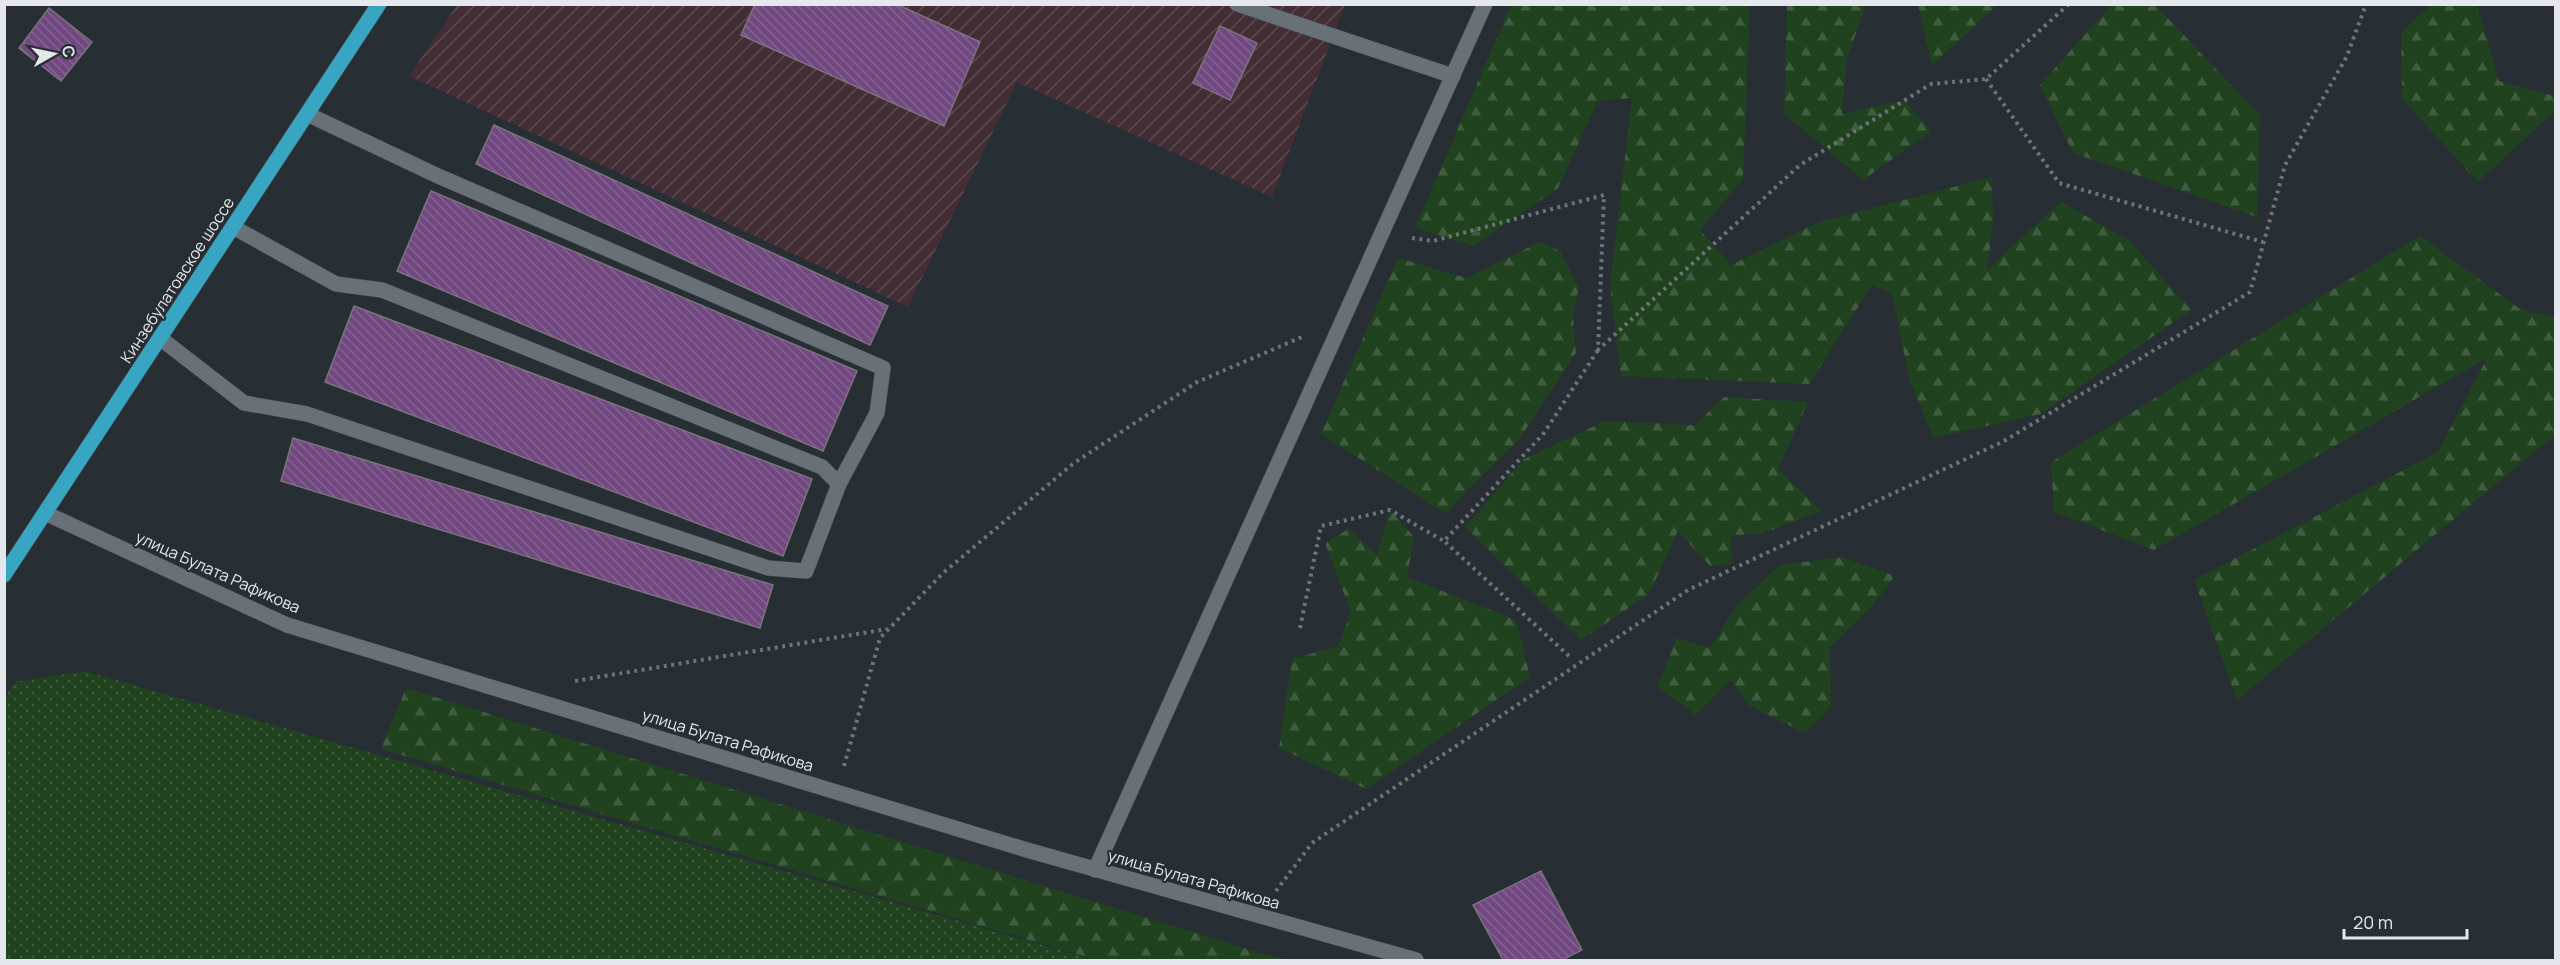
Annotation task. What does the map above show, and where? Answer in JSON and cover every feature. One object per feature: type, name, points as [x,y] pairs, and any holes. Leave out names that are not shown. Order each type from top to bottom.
[{"type":"main road","name":"Кинзебулатовское шоссе","points":[[4,575],[378,5]]},
{"type":"street","points":[[1237,4],[1452,76]]},
{"type":"street","points":[[1095,870],[1485,4]]},
{"type":"street","points":[[160,338],[244,403],[307,414],[768,568],[806,571],[839,484],[877,413],[883,368],[438,176],[307,114]]},
{"type":"street","points":[[233,227],[336,284],[382,290],[822,467],[839,484]]},
{"type":"street","name":"улица Булата Рафикова","points":[[45,513],[286,625],[1095,870],[1416,960]]},
{"type":"path","points":[[1444,541],[1544,433],[1598,350],[1800,165],[1931,84],[1986,79],[2069,4]]},
{"type":"path","points":[[1257,915],[1312,843],[1688,590],[2004,441],[2250,292],[2285,165],[2347,56],[2366,4]]},
{"type":"path","points":[[1986,79],[2058,183],[2263,242]]},
{"type":"path","points":[[1382,233],[1433,241],[1604,195],[1598,350]]},
{"type":"path","points":[[836,792],[880,638],[943,573],[1074,463],[1197,382],[1343,320]]},
{"type":"path","points":[[1300,628],[1321,526],[1390,510],[1444,541],[1569,656]]},
{"type":"path","points":[[566,682],[888,629]]},
{"type":"shaded area","points":[[457,5],[1345,5],[1272,197],[1017,82],[908,307],[409,76]]},
{"type":"green space","points":[[1918,4],[1997,4],[1997,5],[1932,66]]},
{"type":"green space","points":[[1511,5],[1750,5],[1743,179],[1700,230],[1731,265],[1819,222],[1992,177],[1993,224],[1987,269],[2061,202],[2129,240],[2191,310],[2041,414],[1933,438],[1909,378],[1892,293],[1872,285],[1809,384],[1621,376],[1610,287],[1632,98],[1598,101],[1558,188],[1474,246],[1415,228]]},
{"type":"green space","points":[[1787,5],[1864,5],[1865,8],[1847,58],[1842,114],[1904,100],[1931,131],[1863,180],[1784,114]]},
{"type":"green space","points":[[2111,5],[2155,5],[2260,115],[2257,217],[2073,153],[2040,85]]},
{"type":"green space","points":[[2431,5],[2477,5],[2499,81],[2555,96],[2555,111],[2478,182],[2402,99],[2401,32]]},
{"type":"green space","points":[[2420,236],[2520,309],[2555,317],[2555,435],[2237,700],[2194,580],[2438,452],[2487,358],[2154,550],[2054,512],[2051,462]]},
{"type":"green space","points":[[1540,242],[1560,251],[1579,288],[1573,314],[1576,353],[1519,440],[1468,489],[1446,514],[1321,434],[1398,258],[1466,278]]},
{"type":"green space","points":[[1724,397],[1808,402],[1778,469],[1822,511],[1761,534],[1731,535],[1732,564],[1710,566],[1678,531],[1649,594],[1581,640],[1465,527],[1524,459],[1605,421],[1695,425]]},
{"type":"green space","points":[[1390,510],[1414,537],[1407,577],[1516,620],[1530,677],[1366,789],[1279,748],[1292,659],[1338,646],[1351,612],[1325,543],[1349,529],[1377,554]]},
{"type":"green space","points":[[1842,557],[1895,576],[1869,610],[1830,647],[1831,707],[1805,733],[1750,706],[1730,680],[1696,715],[1657,687],[1677,638],[1710,648],[1737,605],[1780,565]]},
{"type":"green space","points":[[85,671],[1095,960],[5,960],[5,697],[15,682]]},
{"type":"green space","points":[[406,688],[1287,960],[1097,960],[381,749]]},
{"type":"building","points":[[755,4],[896,4],[980,42],[944,126],[741,35]]},
{"type":"building","points":[[49,8],[92,42],[61,81],[19,48]]},
{"type":"building","points":[[1220,26],[1257,43],[1230,100],[1193,83]]},
{"type":"building","points":[[494,125],[888,306],[870,345],[476,164]]},
{"type":"building","points":[[431,191],[857,371],[823,451],[397,271]]},
{"type":"building","points":[[354,306],[812,479],[783,556],[325,382]]},
{"type":"building","points":[[293,438],[773,585],[760,628],[281,481]]},
{"type":"building","points":[[1541,871],[1582,950],[1562,960],[1503,960],[1473,905]]}]
